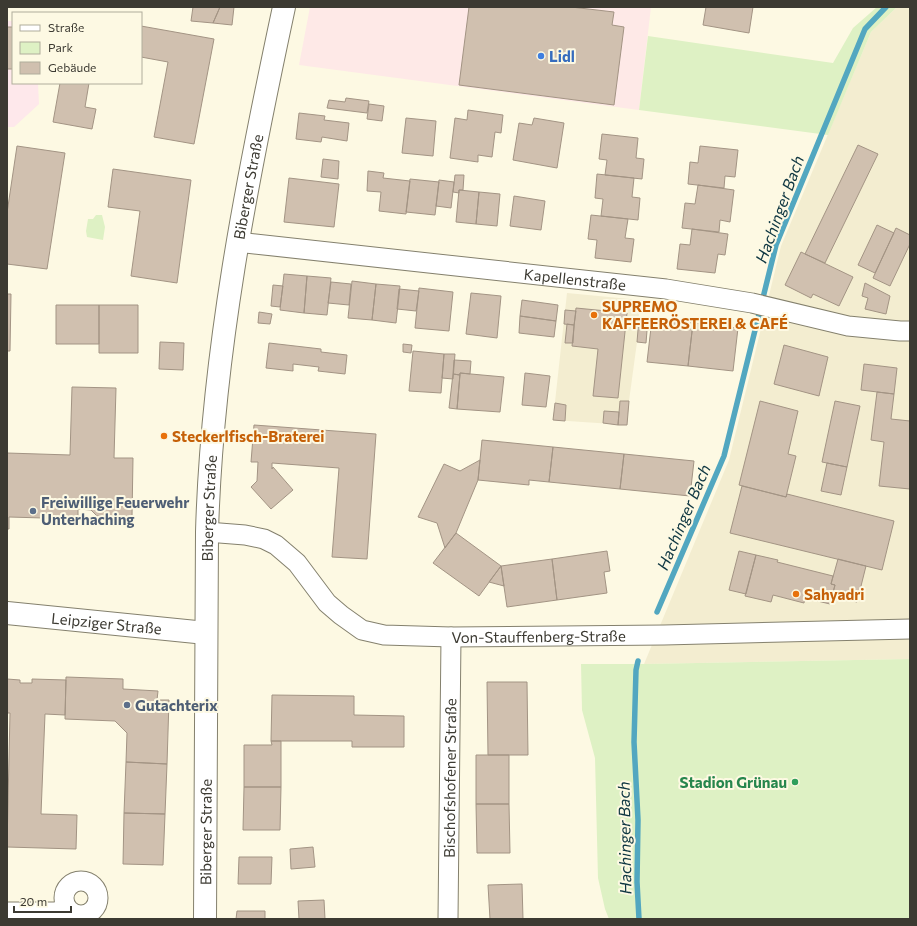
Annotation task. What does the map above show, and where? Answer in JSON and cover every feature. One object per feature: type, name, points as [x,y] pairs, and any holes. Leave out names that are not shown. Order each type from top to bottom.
[{"type":"main road","name":"Biberger Straße","points":[[205,919],[207,532],[209,480],[215,405],[237,242],[284,7]]},
{"type":"main road","name":"Leipziger Straße","points":[[7,613],[206,633]]},
{"type":"street","name":"Kapellenstraße","points":[[237,242],[645,286],[762,306],[848,326],[910,331]]},
{"type":"street","name":"Von-Stauffenberg-Straße","points":[[207,532],[245,535],[264,539],[276,545],[298,563],[327,603],[353,625],[362,630],[384,635],[451,637],[664,635],[910,629]]},
{"type":"street","name":"Bischofshofener Straße","points":[[448,919],[451,637]]},
{"type":"street","points":[[7,912],[56,912],[68,910]]},
{"type":"shaded area","points":[[310,7],[651,7],[639,110],[299,65]]},
{"type":"shaded area","points":[[897,7],[910,7],[910,659],[644,664],[729,460],[781,246],[871,32]]},
{"type":"shaded area","points":[[7,21],[12,21],[12,84],[38,84],[39,104],[14,127],[7,127]]},
{"type":"shaded area","points":[[567,293],[640,300],[637,342],[627,425],[553,420]]},
{"type":"green space","points":[[877,7],[897,7],[871,32],[828,135],[639,110],[648,36],[833,63],[853,28]]},
{"type":"green space","points":[[96,215],[102,215],[105,227],[103,240],[87,237],[86,231],[88,219],[93,219]]},
{"type":"green space","name":"Stadion Grünau","points":[[910,659],[910,919],[609,919],[605,909],[598,878],[595,758],[582,710],[581,664]]},
{"type":"building","points":[[193,7],[220,7],[213,23],[191,21]]},
{"type":"building","points":[[220,7],[234,7],[232,25],[213,23]]},
{"type":"building","name":"Lidl","points":[[469,7],[571,7],[614,12],[612,25],[624,27],[614,105],[459,85]]},
{"type":"building","points":[[706,7],[753,7],[749,33],[703,25]]},
{"type":"building","points":[[142,26],[214,39],[194,144],[154,137],[168,62],[142,57]]},
{"type":"building","points":[[7,27],[12,27],[12,69],[7,69]]},
{"type":"building","points":[[60,84],[89,84],[85,107],[96,109],[92,129],[53,122]]},
{"type":"building","points":[[346,98],[369,101],[367,113],[327,108],[329,100],[345,102]]},
{"type":"building","points":[[369,104],[384,106],[382,121],[367,119]]},
{"type":"building","points":[[468,110],[503,115],[501,133],[495,132],[492,157],[478,155],[478,162],[450,158],[455,118],[467,120]]},
{"type":"building","points":[[299,113],[325,116],[324,120],[349,123],[347,141],[322,137],[321,142],[296,139]]},
{"type":"building","points":[[406,118],[436,121],[433,156],[402,153]]},
{"type":"building","points":[[534,118],[564,123],[557,168],[513,160],[519,123],[532,125]]},
{"type":"building","points":[[602,134],[638,138],[636,158],[644,159],[642,179],[605,175],[607,160],[599,159]]},
{"type":"building","points":[[858,145],[878,154],[825,263],[805,254]]},
{"type":"building","points":[[17,146],[65,153],[47,269],[7,264],[7,213]]},
{"type":"building","points":[[700,146],[738,150],[735,177],[725,176],[724,188],[688,184],[690,162],[698,163]]},
{"type":"building","points":[[323,159],[339,161],[338,179],[321,177]]},
{"type":"building","points":[[113,169],[191,180],[177,283],[131,276],[140,211],[108,207]]},
{"type":"building","points":[[368,171],[384,173],[383,178],[410,181],[406,214],[379,211],[381,192],[367,191]]},
{"type":"building","points":[[597,174],[634,178],[632,197],[640,198],[638,220],[601,216],[603,199],[595,198]]},
{"type":"building","points":[[455,175],[464,175],[463,190],[459,190],[459,193],[453,192]]},
{"type":"building","points":[[289,178],[339,184],[334,227],[284,222]]},
{"type":"building","points":[[410,179],[439,182],[435,215],[406,212]]},
{"type":"building","points":[[439,180],[454,182],[451,208],[436,206]]},
{"type":"building","points":[[698,185],[734,190],[730,222],[720,220],[719,232],[682,228],[685,203],[695,204]]},
{"type":"building","points":[[459,190],[479,192],[476,224],[456,222]]},
{"type":"building","points":[[479,192],[500,194],[497,226],[476,224]]},
{"type":"building","points":[[514,196],[545,201],[541,230],[510,226]]},
{"type":"building","points":[[591,215],[628,219],[625,238],[634,239],[631,262],[595,258],[597,240],[588,239]]},
{"type":"building","points":[[877,225],[894,233],[875,273],[858,265]]},
{"type":"building","points":[[896,228],[910,235],[910,244],[890,286],[873,278]]},
{"type":"building","points":[[692,229],[728,234],[725,255],[718,254],[715,273],[677,269],[680,244],[690,245]]},
{"type":"building","points":[[801,252],[853,277],[839,306],[813,294],[811,298],[785,285]]},
{"type":"building","points":[[284,274],[307,276],[304,313],[280,310]]},
{"type":"building","points":[[307,276],[331,278],[327,315],[304,313]]},
{"type":"building","points":[[352,281],[376,284],[372,320],[348,318]]},
{"type":"building","points":[[331,282],[351,284],[349,305],[328,303]]},
{"type":"building","points":[[865,283],[890,296],[886,314],[865,309],[868,298],[862,296]]},
{"type":"building","points":[[376,284],[400,286],[396,323],[372,320]]},
{"type":"building","points":[[273,285],[283,286],[280,307],[271,306]]},
{"type":"building","points":[[419,288],[453,292],[449,331],[415,328]]},
{"type":"building","points":[[399,289],[419,291],[416,311],[397,309]]},
{"type":"building","points":[[471,293],[501,296],[497,338],[466,334]]},
{"type":"building","points":[[7,294],[11,294],[10,351],[7,351]]},
{"type":"building","points":[[522,300],[558,305],[556,321],[520,316]]},
{"type":"building","points":[[56,305],[99,305],[99,344],[56,344]]},
{"type":"building","points":[[99,305],[138,305],[138,353],[99,353]]},
{"type":"building","points":[[576,308],[627,313],[618,398],[593,396],[598,349],[572,346]]},
{"type":"building","points":[[565,310],[576,311],[574,325],[564,324]]},
{"type":"building","points":[[259,312],[272,314],[270,324],[258,323]]},
{"type":"building","points":[[520,316],[556,321],[554,337],[519,333]]},
{"type":"building","points":[[639,318],[648,318],[646,343],[637,342]]},
{"type":"building","points":[[652,319],[693,323],[688,366],[647,362]]},
{"type":"building","points":[[693,323],[738,328],[733,371],[688,366]]},
{"type":"building","points":[[567,324],[574,325],[573,343],[565,343]]},
{"type":"building","points":[[160,342],[184,343],[183,370],[159,369]]},
{"type":"building","points":[[269,343],[321,349],[321,352],[347,355],[345,374],[318,371],[319,367],[293,364],[293,371],[266,368]]},
{"type":"building","points":[[403,344],[412,345],[411,353],[403,352]]},
{"type":"building","points":[[784,345],[828,357],[819,396],[774,384]]},
{"type":"building","points":[[413,351],[444,354],[441,393],[409,391]]},
{"type":"building","points":[[444,354],[455,354],[453,379],[442,378]]},
{"type":"building","points":[[454,360],[471,361],[470,374],[453,374]]},
{"type":"building","points":[[864,364],[897,368],[894,394],[861,390]]},
{"type":"building","points":[[460,373],[504,377],[500,412],[457,409]]},
{"type":"building","points":[[525,373],[550,376],[546,407],[522,405]]},
{"type":"building","points":[[453,374],[460,375],[457,409],[449,408]]},
{"type":"building","points":[[72,387],[116,388],[114,458],[133,458],[132,517],[97,516],[91,510],[78,509],[78,519],[9,517],[9,529],[7,529],[7,453],[70,455]]},
{"type":"building","points":[[877,392],[894,394],[891,419],[910,421],[910,489],[879,486],[884,442],[871,440]]},
{"type":"building","points":[[620,401],[629,401],[627,425],[618,425]]},
{"type":"building","points":[[760,401],[798,411],[788,454],[796,456],[786,497],[739,485]]},
{"type":"building","points":[[835,401],[860,406],[847,467],[822,462]]},
{"type":"building","points":[[555,403],[566,405],[565,421],[553,420]]},
{"type":"building","points":[[604,411],[619,412],[618,425],[603,423]]},
{"type":"building","points":[[254,425],[376,434],[367,559],[332,557],[339,468],[272,463],[272,469],[273,467],[293,490],[271,509],[251,487],[257,481],[258,462],[251,462]]},
{"type":"building","points":[[482,440],[553,447],[549,482],[529,480],[529,485],[478,480]]},
{"type":"building","points":[[553,447],[624,454],[620,489],[549,482]]},
{"type":"building","points":[[624,454],[694,461],[690,496],[620,489]]},
{"type":"building","points":[[480,460],[478,480],[456,533],[445,548],[437,523],[418,517],[444,464],[460,471]]},
{"type":"building","points":[[827,463],[847,467],[841,495],[821,491]]},
{"type":"building","points":[[742,486],[786,497],[787,494],[894,521],[882,570],[730,533]]},
{"type":"building","points":[[456,533],[501,566],[479,596],[433,563]]},
{"type":"building","points":[[607,551],[610,571],[604,572],[607,593],[557,600],[552,559]]},
{"type":"building","points":[[739,551],[756,555],[746,594],[729,590]]},
{"type":"building","points":[[756,555],[778,560],[777,562],[833,576],[831,584],[835,585],[830,604],[805,598],[804,603],[773,595],[771,602],[745,596]]},
{"type":"building","points":[[552,559],[557,600],[507,607],[501,566]]},
{"type":"building","points":[[838,559],[866,566],[857,602],[832,596],[835,585],[831,584]]},
{"type":"building","points":[[501,566],[504,586],[489,582]]},
{"type":"building","points":[[66,677],[123,679],[123,689],[158,691],[157,700],[169,700],[167,764],[126,762],[127,733],[115,721],[65,719]]},
{"type":"building","points":[[7,679],[20,680],[20,683],[32,683],[32,679],[66,680],[65,715],[45,714],[41,814],[77,815],[76,849],[7,847],[10,713],[7,713]]},
{"type":"building","points":[[487,682],[527,682],[528,755],[488,755]]},
{"type":"building","points":[[272,695],[354,696],[354,715],[404,716],[404,747],[352,747],[352,741],[271,741]]},
{"type":"building","points":[[271,741],[281,741],[281,787],[244,787],[244,745],[272,745]]},
{"type":"building","points":[[476,755],[509,755],[509,804],[476,804]]},
{"type":"building","points":[[126,762],[167,764],[165,814],[124,813]]},
{"type":"building","points":[[244,787],[281,787],[280,830],[243,830]]},
{"type":"building","points":[[476,804],[509,804],[510,853],[477,853]]},
{"type":"building","points":[[124,813],[165,814],[163,865],[123,864]]},
{"type":"building","points":[[313,847],[315,867],[291,869],[290,849]]},
{"type":"building","points":[[239,857],[272,857],[271,884],[238,884]]},
{"type":"building","points":[[522,884],[523,919],[490,919],[488,885]]},
{"type":"building","points":[[324,900],[325,919],[299,919],[298,901]]},
{"type":"building","points":[[237,911],[265,911],[265,919],[236,919]]},
{"type":"waterway","name":"Hachinger Bach","points":[[657,612],[724,456],[776,245],[865,29],[886,7]]},
{"type":"waterway","name":"Hachinger Bach","points":[[638,661],[636,670],[634,742],[638,820],[637,882],[639,919]]},
{"type":"place","name":"Lidl","points":[[541,56]]},
{"type":"place","name":"SUPREMO KAFFEERÖSTEREI & CAFÉ","points":[[594,315]]},
{"type":"place","name":"Steckerlfisch-Braterei","points":[[164,436]]},
{"type":"place","name":"Freiwillige Feuerwehr Unterhaching","points":[[33,511]]},
{"type":"place","name":"Sahyadri","points":[[796,594]]},
{"type":"place","name":"Gutachterix","points":[[127,705]]},
{"type":"place","name":"Stadion Grünau","points":[[795,782]]}]
